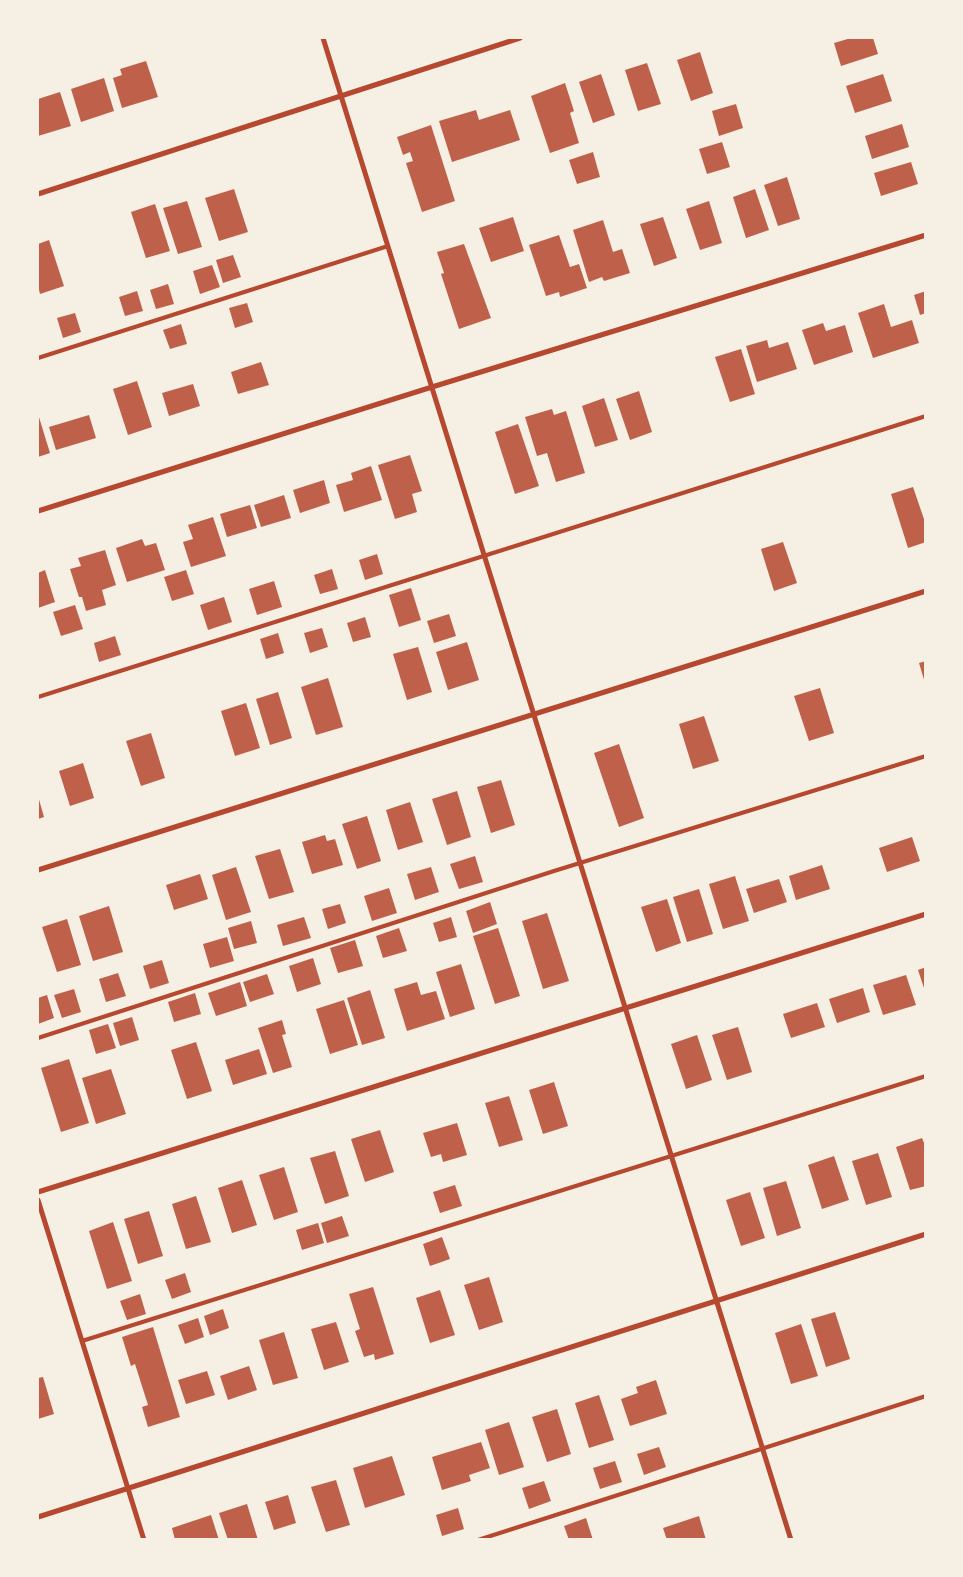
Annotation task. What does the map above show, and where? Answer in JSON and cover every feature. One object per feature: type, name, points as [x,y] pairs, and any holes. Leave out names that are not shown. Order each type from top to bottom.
[{"type":"street","points":[[323,38],[792,1540]]},
{"type":"street","points":[[38,194],[520,38]]},
{"type":"street","points":[[38,512],[432,387],[926,235]]},
{"type":"street","points":[[38,870],[926,591]]},
{"type":"street","points":[[38,1192],[926,914]]},
{"type":"street","points":[[38,1200],[144,1540]]},
{"type":"street","points":[[38,1517],[926,1234]]},
{"type":"lane","points":[[38,358],[388,246]]},
{"type":"lane","points":[[38,697],[926,416]]},
{"type":"lane","points":[[38,1038],[580,863],[926,756]]},
{"type":"lane","points":[[82,1342],[926,1076]]},
{"type":"lane","points":[[478,1540],[926,1396]]},
{"type":"building","points":[[851,38],[873,38],[878,54],[841,66],[834,43]]},
{"type":"building","points":[[700,52],[713,93],[691,101],[677,60]]},
{"type":"building","points":[[146,61],[158,97],[122,108],[113,78],[122,75],[120,69]]},
{"type":"building","points":[[647,63],[661,104],[638,111],[625,70]]},
{"type":"building","points":[[601,74],[615,115],[593,123],[579,82]]},
{"type":"building","points":[[883,74],[892,101],[855,113],[846,86]]},
{"type":"building","points":[[104,78],[114,111],[81,122],[71,89]]},
{"type":"building","points":[[565,83],[574,111],[570,113],[579,143],[550,153],[531,96]]},
{"type":"building","points":[[60,92],[71,126],[38,136],[38,99]]},
{"type":"building","points":[[736,104],[743,128],[719,136],[712,111]]},
{"type":"building","points":[[476,110],[479,120],[510,110],[520,140],[452,162],[439,121]]},
{"type":"building","points":[[902,124],[909,147],[872,159],[865,136]]},
{"type":"building","points":[[431,125],[455,201],[422,212],[406,163],[413,161],[410,152],[403,155],[397,137]]},
{"type":"building","points":[[722,142],[730,167],[707,174],[699,149]]},
{"type":"building","points":[[593,152],[600,177],[577,184],[569,160]]},
{"type":"building","points":[[911,162],[918,184],[881,196],[874,173]]},
{"type":"building","points":[[787,177],[800,219],[778,226],[764,185]]},
{"type":"building","points":[[234,189],[248,232],[219,241],[205,198]]},
{"type":"building","points":[[755,189],[769,230],[746,238],[733,197]]},
{"type":"building","points":[[187,201],[202,247],[178,254],[163,208]]},
{"type":"building","points":[[709,201],[722,243],[700,250],[686,209]]},
{"type":"building","points":[[155,204],[170,251],[146,258],[131,212]]},
{"type":"building","points":[[513,217],[524,251],[491,262],[479,228]]},
{"type":"building","points":[[663,217],[677,258],[654,266],[640,224]]},
{"type":"building","points":[[603,220],[613,252],[622,249],[630,273],[604,281],[602,277],[589,282],[573,230]]},
{"type":"building","points":[[559,235],[570,267],[579,264],[587,288],[560,297],[559,292],[546,296],[529,245]]},
{"type":"building","points":[[49,240],[64,286],[40,294],[38,286],[38,244]]},
{"type":"building","points":[[464,244],[491,318],[459,329],[441,274],[444,273],[437,252]]},
{"type":"building","points":[[233,255],[241,277],[223,283],[216,260]]},
{"type":"building","points":[[212,265],[220,287],[200,294],[193,271]]},
{"type":"building","points":[[168,284],[174,304],[156,309],[150,290]]},
{"type":"building","points":[[137,291],[143,311],[125,316],[119,297]]},
{"type":"building","points":[[926,291],[926,313],[920,315],[914,295]]},
{"type":"building","points":[[247,303],[253,322],[235,328],[229,308]]},
{"type":"building","points":[[884,304],[891,327],[912,320],[919,343],[873,358],[858,313]]},
{"type":"building","points":[[75,313],[81,332],[63,338],[57,318]]},
{"type":"building","points":[[823,323],[826,331],[845,325],[853,352],[814,365],[802,330]]},
{"type":"building","points":[[181,324],[187,344],[170,349],[163,330]]},
{"type":"building","points":[[767,340],[769,348],[788,342],[797,369],[757,382],[746,346]]},
{"type":"building","points":[[741,349],[755,394],[730,402],[715,357]]},
{"type":"building","points":[[261,362],[269,385],[238,394],[231,372]]},
{"type":"building","points":[[137,381],[152,427],[128,435],[113,389]]},
{"type":"building","points":[[193,384],[200,406],[169,416],[162,393]]},
{"type":"building","points":[[639,391],[652,432],[630,440],[616,399]]},
{"type":"building","points":[[604,398],[618,440],[595,447],[582,406]]},
{"type":"building","points":[[552,409],[554,415],[566,411],[585,473],[556,482],[547,453],[537,456],[525,417]]},
{"type":"building","points":[[38,414],[50,453],[38,457]]},
{"type":"building","points":[[89,415],[96,438],[56,450],[49,427]]},
{"type":"building","points":[[518,424],[539,486],[515,494],[495,432]]},
{"type":"building","points":[[410,455],[422,491],[412,494],[417,512],[395,519],[378,465]]},
{"type":"building","points":[[371,466],[382,500],[344,512],[336,485],[353,480],[351,473]]},
{"type":"building","points":[[324,480],[330,503],[300,513],[293,490]]},
{"type":"building","points":[[913,487],[926,525],[926,542],[908,548],[891,494]]},
{"type":"building","points":[[284,495],[291,518],[261,527],[254,505]]},
{"type":"building","points":[[250,505],[257,528],[227,537],[220,514]]},
{"type":"building","points":[[213,517],[226,556],[191,567],[183,542],[193,539],[188,525]]},
{"type":"building","points":[[142,539],[145,546],[156,543],[165,570],[127,582],[116,548]]},
{"type":"building","points":[[783,542],[797,583],[774,591],[761,549]]},
{"type":"building","points":[[105,550],[116,585],[102,590],[106,605],[86,611],[82,597],[79,597],[70,569],[81,566],[78,558]]},
{"type":"building","points":[[377,554],[383,574],[365,580],[359,560]]},
{"type":"building","points":[[332,569],[338,589],[320,594],[314,575]]},
{"type":"building","points":[[45,570],[55,602],[38,608],[38,573]]},
{"type":"building","points":[[186,570],[194,594],[172,601],[164,577]]},
{"type":"building","points":[[274,581],[282,607],[257,615],[249,589]]},
{"type":"building","points":[[411,588],[421,620],[399,627],[389,595]]},
{"type":"building","points":[[224,597],[232,622],[208,630],[200,605]]},
{"type":"building","points":[[75,605],[83,629],[61,636],[53,612]]},
{"type":"building","points":[[449,614],[456,636],[434,643],[427,621]]},
{"type":"building","points":[[365,617],[371,637],[353,642],[347,623]]},
{"type":"building","points":[[322,628],[328,647],[310,653],[304,633]]},
{"type":"building","points":[[278,633],[284,653],[266,659],[260,639]]},
{"type":"building","points":[[115,636],[121,655],[99,662],[94,643]]},
{"type":"building","points":[[467,642],[479,680],[448,690],[436,652]]},
{"type":"building","points":[[418,647],[432,692],[407,700],[393,654]]},
{"type":"building","points":[[926,661],[926,683],[925,683],[919,663]]},
{"type":"building","points":[[328,678],[343,727],[316,735],[301,687]]},
{"type":"building","points":[[820,688],[834,733],[809,741],[794,696]]},
{"type":"building","points":[[278,692],[292,738],[270,745],[256,699]]},
{"type":"building","points":[[246,703],[260,748],[235,756],[221,711]]},
{"type":"building","points":[[704,716],[719,761],[693,769],[679,724]]},
{"type":"building","points":[[151,733],[165,778],[141,786],[126,741]]},
{"type":"building","points":[[619,744],[644,818],[619,827],[594,753]]},
{"type":"building","points":[[83,763],[94,798],[70,806],[59,771]]},
{"type":"building","points":[[501,780],[515,825],[491,833],[477,787]]},
{"type":"building","points":[[457,791],[471,837],[447,845],[432,799]]},
{"type":"building","points":[[38,796],[44,817],[38,819]]},
{"type":"building","points":[[410,802],[423,842],[398,850],[386,810]]},
{"type":"building","points":[[367,816],[381,861],[357,869],[342,824]]},
{"type":"building","points":[[325,835],[327,841],[335,839],[343,865],[312,874],[302,842]]},
{"type":"building","points":[[912,837],[920,861],[887,872],[879,848]]},
{"type":"building","points":[[280,849],[294,892],[269,899],[255,856]]},
{"type":"building","points":[[475,856],[483,882],[459,889],[450,864]]},
{"type":"building","points":[[822,865],[830,889],[796,900],[789,876]]},
{"type":"building","points":[[236,867],[251,912],[226,920],[212,875]]},
{"type":"building","points":[[431,867],[439,892],[415,900],[407,874]]},
{"type":"building","points":[[200,874],[208,899],[174,910],[166,885]]},
{"type":"building","points":[[735,876],[749,921],[723,929],[709,884]]},
{"type":"building","points":[[779,879],[787,902],[754,913],[746,889]]},
{"type":"building","points":[[389,888],[397,913],[372,921],[364,896]]},
{"type":"building","points":[[699,889],[713,934],[687,942],[673,897]]},
{"type":"building","points":[[667,899],[681,943],[656,952],[641,907]]},
{"type":"building","points":[[490,902],[497,924],[473,933],[466,911]]},
{"type":"building","points":[[340,904],[346,923],[328,929],[322,909]]},
{"type":"building","points":[[109,906],[123,952],[93,961],[79,916]]},
{"type":"building","points":[[547,913],[569,981],[543,989],[522,921]]},
{"type":"building","points":[[304,917],[311,938],[283,946],[277,925]]},
{"type":"building","points":[[451,917],[457,937],[439,942],[433,923]]},
{"type":"building","points":[[67,919],[81,965],[57,972],[42,927]]},
{"type":"building","points":[[251,921],[257,943],[234,949],[228,928]]},
{"type":"building","points":[[399,928],[407,951],[383,958],[376,936]]},
{"type":"building","points":[[498,928],[520,996],[495,1004],[473,936]]},
{"type":"building","points":[[227,937],[234,961],[210,968],[203,944]]},
{"type":"building","points":[[355,940],[363,966],[338,973],[330,948]]},
{"type":"building","points":[[313,958],[321,984],[297,992],[289,966]]},
{"type":"building","points":[[162,960],[169,983],[150,989],[143,966]]},
{"type":"building","points":[[461,964],[475,1009],[450,1017],[436,972]]},
{"type":"building","points":[[926,967],[926,991],[925,991],[918,970]]},
{"type":"building","points":[[118,973],[126,996],[106,1002],[99,979]]},
{"type":"building","points":[[267,974],[274,994],[250,1002],[243,982]]},
{"type":"building","points":[[906,975],[916,1005],[883,1015],[873,985]]},
{"type":"building","points":[[240,982],[247,1006],[216,1016],[208,993]]},
{"type":"building","points":[[417,982],[421,995],[436,991],[445,1019],[407,1031],[394,989]]},
{"type":"building","points":[[863,988],[870,1012],[837,1023],[829,999]]},
{"type":"building","points":[[74,989],[81,1012],[62,1018],[54,995]]},
{"type":"building","points":[[370,990],[385,1038],[362,1045],[347,998]]},
{"type":"building","points":[[195,993],[201,1014],[174,1022],[168,1002]]},
{"type":"building","points":[[47,995],[54,1018],[38,1024],[38,998]]},
{"type":"building","points":[[344,1000],[358,1045],[330,1054],[316,1009]]},
{"type":"building","points":[[817,1003],[825,1027],[791,1038],[783,1014]]},
{"type":"building","points":[[132,1017],[139,1040],[120,1046],[113,1023]]},
{"type":"building","points":[[282,1020],[286,1034],[282,1035],[292,1067],[273,1073],[258,1028]]},
{"type":"building","points":[[108,1024],[116,1048],[96,1054],[89,1030]]},
{"type":"building","points":[[738,1027],[752,1072],[727,1080],[712,1035]]},
{"type":"building","points":[[697,1035],[712,1080],[686,1089],[671,1044]]},
{"type":"building","points":[[196,1042],[212,1091],[187,1099],[171,1050]]},
{"type":"building","points":[[259,1049],[267,1074],[233,1085],[225,1060]]},
{"type":"building","points":[[69,1059],[89,1123],[61,1132],[41,1068]]},
{"type":"building","points":[[111,1069],[126,1114],[96,1124],[82,1078]]},
{"type":"building","points":[[554,1082],[568,1126],[543,1134],[529,1090]]},
{"type":"building","points":[[509,1096],[523,1140],[499,1147],[485,1103]]},
{"type":"building","points":[[457,1123],[467,1155],[443,1162],[441,1154],[431,1157],[423,1133]]},
{"type":"building","points":[[380,1130],[394,1172],[365,1182],[351,1139]]},
{"type":"building","points":[[922,1138],[926,1148],[926,1186],[910,1190],[896,1147]]},
{"type":"building","points":[[335,1151],[349,1196],[325,1204],[310,1158]]},
{"type":"building","points":[[878,1153],[892,1197],[866,1205],[852,1161]]},
{"type":"building","points":[[834,1156],[849,1200],[822,1209],[808,1165]]},
{"type":"building","points":[[284,1167],[298,1212],[274,1220],[259,1175]]},
{"type":"building","points":[[242,1180],[257,1225],[232,1233],[218,1188]]},
{"type":"building","points":[[786,1181],[801,1228],[777,1236],[763,1188]]},
{"type":"building","points":[[455,1185],[462,1206],[440,1213],[433,1192]]},
{"type":"building","points":[[750,1192],[765,1238],[741,1246],[726,1200]]},
{"type":"building","points":[[196,1196],[211,1242],[186,1249],[172,1204]]},
{"type":"building","points":[[149,1211],[163,1256],[138,1264],[124,1219]]},
{"type":"building","points":[[342,1216],[349,1236],[327,1243],[321,1223]]},
{"type":"building","points":[[113,1222],[132,1281],[107,1289],[89,1231]]},
{"type":"building","points":[[318,1223],[324,1243],[302,1250],[296,1230]]},
{"type":"building","points":[[442,1237],[450,1259],[430,1266],[423,1244]]},
{"type":"building","points":[[185,1273],[191,1292],[172,1299],[165,1280]]},
{"type":"building","points":[[489,1277],[503,1322],[479,1330],[464,1285]]},
{"type":"building","points":[[373,1287],[394,1354],[375,1360],[374,1354],[364,1357],[355,1331],[360,1329],[349,1294]]},
{"type":"building","points":[[440,1290],[455,1335],[430,1343],[416,1298]]},
{"type":"building","points":[[140,1294],[146,1314],[127,1320],[120,1301]]},
{"type":"building","points":[[223,1309],[229,1328],[210,1335],[204,1316]]},
{"type":"building","points":[[835,1312],[850,1359],[826,1367],[811,1319]]},
{"type":"building","points":[[198,1318],[204,1337],[185,1344],[178,1325]]},
{"type":"building","points":[[336,1322],[349,1362],[324,1370],[311,1329]]},
{"type":"building","points":[[801,1324],[818,1376],[791,1384],[775,1333]]},
{"type":"building","points":[[153,1327],[180,1417],[148,1427],[142,1407],[148,1405],[135,1364],[131,1366],[122,1337]]},
{"type":"building","points":[[284,1332],[298,1378],[273,1385],[259,1340]]},
{"type":"building","points":[[249,1366],[257,1390],[228,1400],[220,1376]]},
{"type":"building","points":[[207,1371],[215,1395],[186,1404],[178,1380]]},
{"type":"building","points":[[43,1377],[54,1414],[38,1419],[38,1378]]},
{"type":"building","points":[[656,1380],[667,1414],[630,1426],[621,1399],[638,1393],[636,1387]]},
{"type":"building","points":[[599,1395],[614,1440],[589,1448],[575,1403]]},
{"type":"building","points":[[557,1409],[571,1454],[547,1462],[532,1417]]},
{"type":"building","points":[[509,1422],[524,1467],[499,1475],[485,1430]]},
{"type":"building","points":[[481,1442],[490,1468],[469,1475],[471,1481],[442,1490],[432,1457]]},
{"type":"building","points":[[659,1447],[666,1467],[644,1475],[637,1454]]},
{"type":"building","points":[[392,1456],[405,1495],[365,1508],[353,1468]]},
{"type":"building","points":[[615,1461],[622,1482],[600,1489],[593,1468]]},
{"type":"building","points":[[336,1480],[350,1525],[326,1532],[311,1487]]},
{"type":"building","points":[[544,1481],[551,1501],[529,1509],[522,1488]]},
{"type":"building","points":[[288,1495],[296,1523],[274,1530],[265,1502]]},
{"type":"building","points":[[247,1504],[258,1540],[228,1540],[219,1513]]},
{"type":"building","points":[[458,1508],[464,1529],[442,1536],[436,1515]]},
{"type":"building","points":[[211,1515],[219,1540],[175,1540],[172,1528]]},
{"type":"building","points":[[699,1516],[706,1540],[667,1540],[663,1528]]},
{"type":"building","points":[[586,1518],[593,1540],[569,1540],[564,1526]]}]
